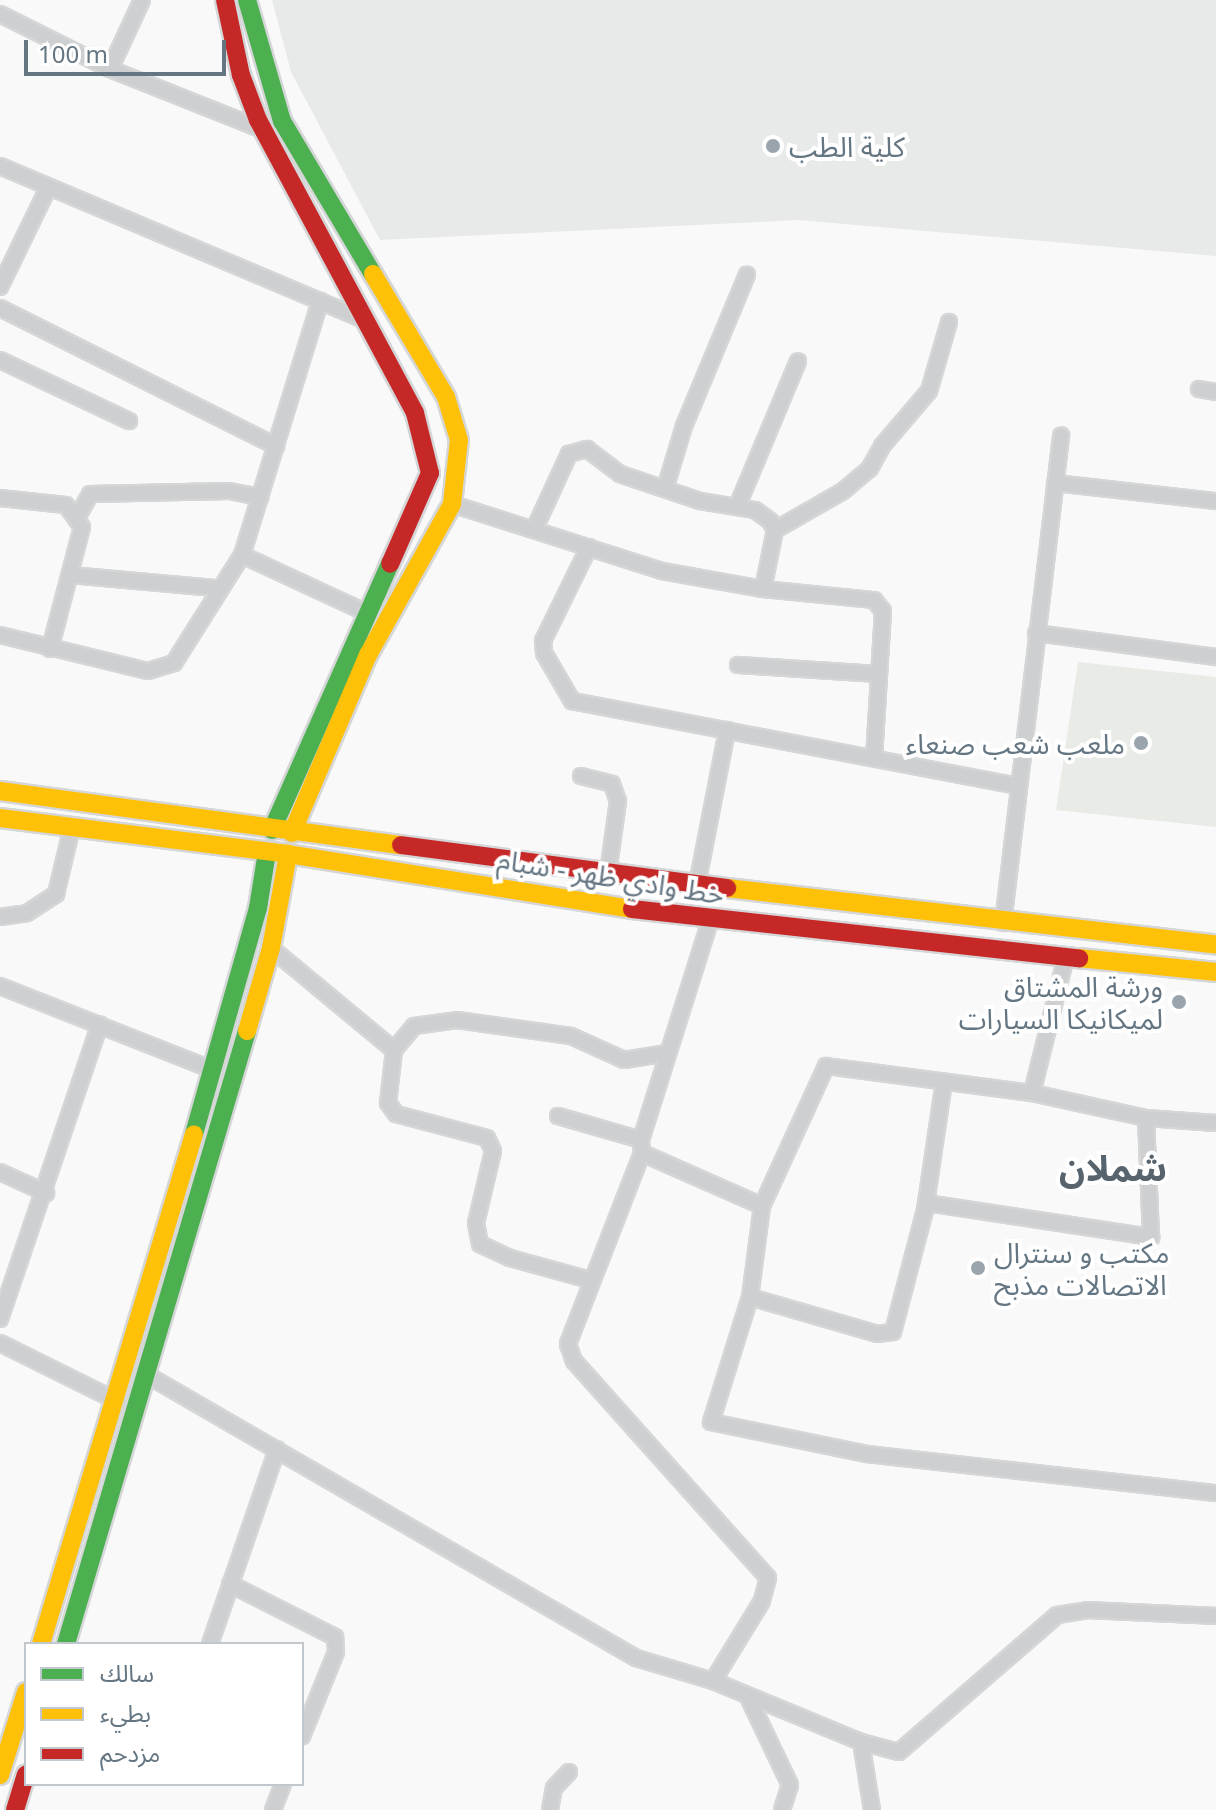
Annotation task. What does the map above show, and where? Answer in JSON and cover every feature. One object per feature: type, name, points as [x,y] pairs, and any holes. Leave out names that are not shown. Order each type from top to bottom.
[{"type":"street","points":[[110,69],[142,0]]},
{"type":"street","points":[[42,1642],[117,1401],[213,1070],[258,908],[272,830],[365,612],[424,496],[430,473],[415,413],[263,130],[241,75],[225,0]]},
{"type":"street","points":[[67,1642],[271,948],[292,833],[368,655],[452,504],[459,440],[446,397],[282,121],[265,75],[247,0]]},
{"type":"street","points":[[0,14],[110,69],[263,130]]},
{"type":"street","points":[[0,166],[365,320]]},
{"type":"street","points":[[0,287],[48,188]]},
{"type":"street","points":[[665,489],[684,426],[747,275]]},
{"type":"street","points":[[0,635],[148,671],[174,663],[217,588],[242,555],[320,301]]},
{"type":"street","points":[[0,308],[276,446]]},
{"type":"street","points":[[763,589],[775,530],[843,491],[870,468],[929,391],[949,322]]},
{"type":"street","points":[[0,360],[129,421]]},
{"type":"street","points":[[737,507],[798,361]]},
{"type":"street","points":[[1199,389],[1216,392]]},
{"type":"street","points":[[1003,923],[1016,786],[1061,435]]},
{"type":"street","points":[[534,530],[576,448],[587,449],[620,474],[665,489],[755,510],[775,530]]},
{"type":"street","points":[[1055,483],[1216,501]]},
{"type":"street","points":[[78,516],[90,494],[229,491],[260,497]]},
{"type":"street","points":[[0,498],[66,505],[78,516],[82,527],[50,649]]},
{"type":"street","points":[[452,504],[662,571],[763,589],[874,600],[883,611],[874,757]]},
{"type":"street","points":[[589,547],[543,641],[544,653],[572,701],[1016,786]]},
{"type":"street","points":[[242,555],[365,612]]},
{"type":"street","points":[[70,575],[217,588]]},
{"type":"street","points":[[1036,633],[1216,657]]},
{"type":"street","points":[[738,665],[879,674]]},
{"type":"street","points":[[697,885],[727,730]]},
{"type":"street","points":[[581,776],[612,784],[618,801],[608,873]]},
{"type":"street","name":"خط وادي ظهر - شبام","points":[[0,791],[292,833],[697,885],[1003,923],[1216,945]]},
{"type":"street","name":"خط وادي ظهر - شبام","points":[[0,818],[288,854],[710,921],[1216,972]]},
{"type":"street","points":[[0,917],[27,913],[56,894],[72,827]]},
{"type":"street","points":[[710,921],[667,1053],[641,1147],[568,1344],[574,1361],[768,1578],[762,1601],[713,1681]]},
{"type":"street","points":[[271,948],[394,1050]]},
{"type":"street","points":[[1032,1093],[1066,957]]},
{"type":"street","points":[[0,986],[213,1070]]},
{"type":"street","points":[[590,1280],[510,1258],[480,1244],[476,1223],[493,1151],[487,1138],[396,1114],[388,1103],[394,1050],[414,1026],[457,1020],[571,1036],[624,1060],[667,1053]]},
{"type":"street","points":[[0,1319],[46,1193],[100,1024]]},
{"type":"street","points":[[1216,1123],[1146,1118],[1032,1093],[826,1066],[762,1206],[750,1297],[711,1422],[867,1454],[1216,1493]]},
{"type":"street","points":[[750,1297],[877,1334],[893,1332],[926,1203],[944,1081]]},
{"type":"street","points":[[558,1116],[641,1147],[762,1206]]},
{"type":"street","points":[[926,1203],[1151,1237],[1146,1118]]},
{"type":"street","points":[[0,1172],[46,1193]]},
{"type":"street","points":[[0,1343],[117,1401]]},
{"type":"street","points":[[147,1375],[636,1658],[713,1681],[749,1699],[861,1742],[899,1752],[1057,1615],[1088,1610],[1216,1616]]},
{"type":"street","points":[[211,1642],[277,1449]]},
{"type":"street","points":[[230,1584],[335,1637],[336,1652],[304,1731]]},
{"type":"street","points":[[0,1775],[24,1698]]},
{"type":"street","points":[[749,1699],[790,1785],[782,1810]]},
{"type":"street","points":[[861,1742],[872,1810]]},
{"type":"street","points":[[550,1810],[554,1788],[569,1772]]},
{"type":"street","points":[[15,1810],[24,1781]]},
{"type":"street","points":[[273,1810],[282,1786]]},
{"type":"shaded area","name":"كلية الطب","points":[[272,0],[1216,0],[1216,256],[798,220],[380,240],[291,72]]},
{"type":"shaded area","name":"ملعب شعب صنعاء","points":[[1078,662],[1216,677],[1216,827],[1056,810]]},
{"type":"traffic: fast","points":[[247,0],[282,121],[373,274]]},
{"type":"traffic: fast","points":[[272,830],[390,564]]},
{"type":"traffic: fast","points":[[194,1134],[258,908],[267,852]]},
{"type":"traffic: fast","points":[[67,1642],[247,1031]]},
{"type":"traffic: slow","points":[[292,833],[368,655],[452,504],[459,440],[446,397],[373,274]]},
{"type":"traffic: slow","points":[[0,791],[401,845]]},
{"type":"traffic: slow","points":[[0,818],[288,854],[632,909]]},
{"type":"traffic: slow","points":[[247,1031],[271,948],[288,854]]},
{"type":"traffic: slow","points":[[727,888],[1216,945]]},
{"type":"traffic: slow","points":[[1079,958],[1216,972]]},
{"type":"traffic: slow","points":[[42,1642],[194,1134]]},
{"type":"traffic: slow","points":[[0,1775],[24,1698]]},
{"type":"traffic: jam","points":[[225,0],[241,75],[258,120],[415,413],[430,473],[390,564]]},
{"type":"traffic: jam","points":[[401,845],[727,888]]},
{"type":"traffic: jam","points":[[632,909],[1079,958]]},
{"type":"traffic: jam","points":[[15,1810],[24,1781]]},
{"type":"place","name":"كلية الطب","points":[[773,146]]},
{"type":"place","name":"ملعب شعب صنعاء","points":[[1141,743]]},
{"type":"place","name":"ورشة المشتاق لميكانيكا السيارات","points":[[1179,1002]]},
{"type":"place","name":"مكتب و سنترال الاتصالات مذبح","points":[[978,1268]]},
{"type":"district","name":"شملان","points":[[1113,1168]]}]
